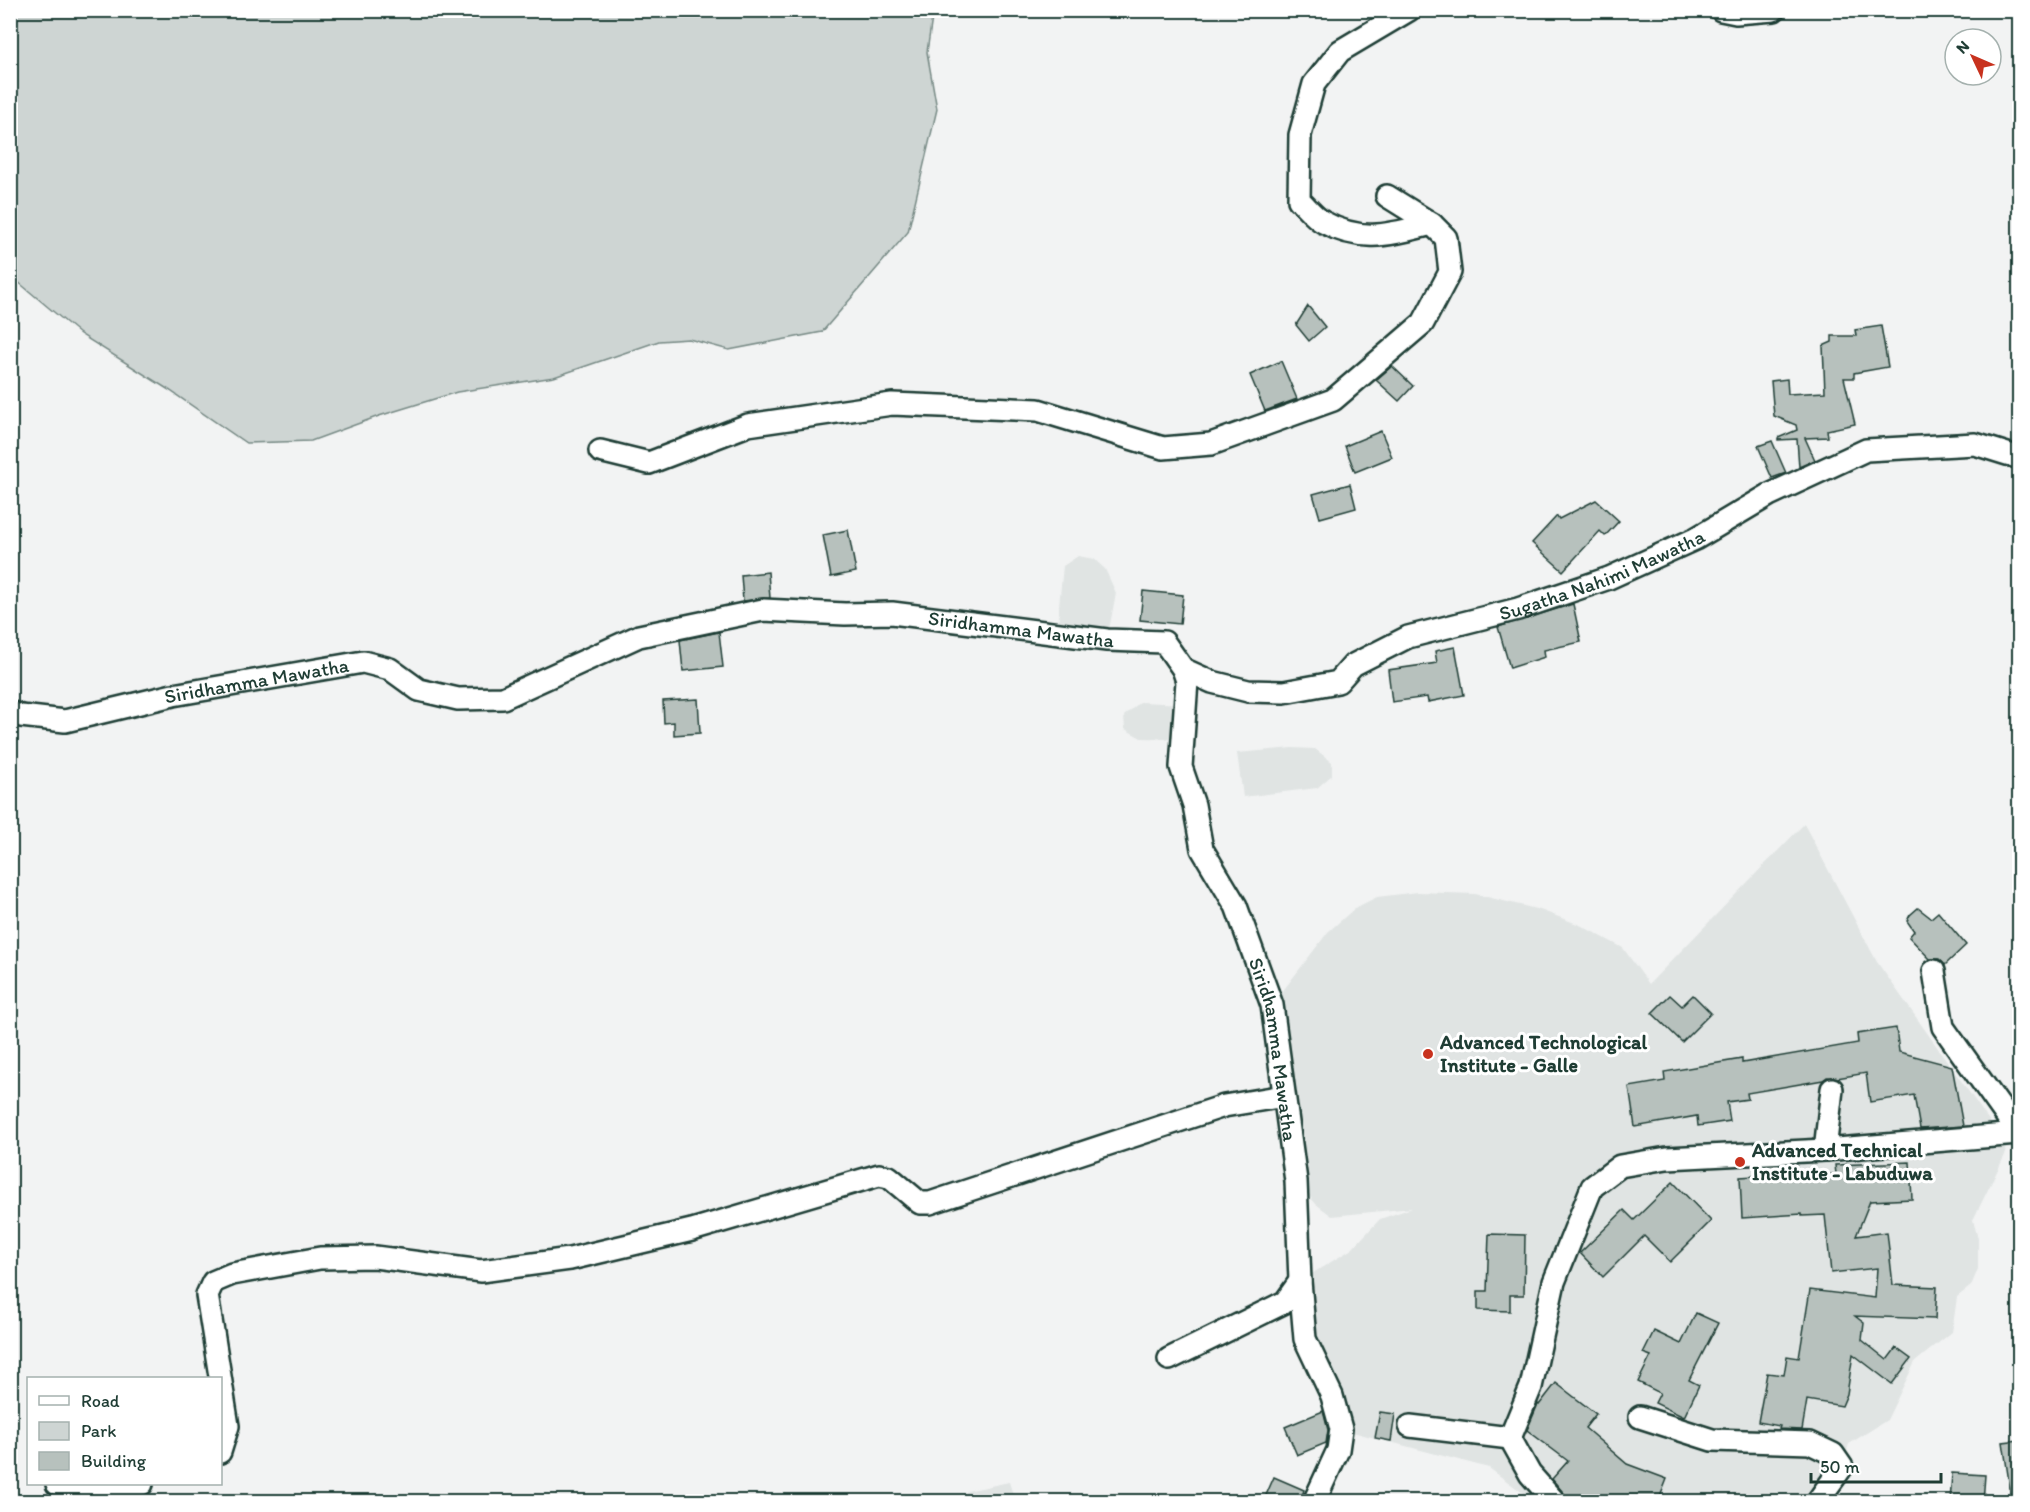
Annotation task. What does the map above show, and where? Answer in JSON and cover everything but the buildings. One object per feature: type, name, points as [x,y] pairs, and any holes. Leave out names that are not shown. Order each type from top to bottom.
[{"type":"street","points":[[1408,10],[1340,51],[1314,84],[1299,135],[1299,200],[1322,221],[1349,232],[1380,236],[1432,224]]},
{"type":"street","points":[[1721,10],[1736,13],[1774,10]]},
{"type":"street","points":[[600,450],[649,463],[748,424],[892,404],[1038,410],[1163,448],[1211,444],[1333,400],[1423,323],[1450,272],[1446,238],[1432,224],[1387,196]]},
{"type":"street","name":"Sugatha Nahimi Mawatha","points":[[1183,669],[1212,682],[1248,691],[1284,692],[1338,682],[1353,665],[1408,638],[1518,609],[1609,578],[1695,539],[1769,495],[1866,450],[1975,444],[2019,458]]},
{"type":"street","name":"Siridhamma Mawatha","points":[[10,712],[21,716],[65,721],[173,695],[363,662],[390,669],[419,690],[458,699],[503,698],[639,636],[763,610],[844,614],[892,613],[1107,640],[1164,642],[1183,669],[1188,681],[1180,766],[1194,805],[1202,849],[1236,906],[1272,1005],[1296,1181],[1305,1339],[1332,1396],[1341,1429],[1338,1450],[1314,1502]]},
{"type":"street","points":[[1934,971],[1943,1027],[2019,1134]]},
{"type":"street","points":[[1825,1150],[1832,1089]]},
{"type":"street","points":[[220,1377],[207,1295],[213,1282],[232,1274],[320,1258],[375,1257],[481,1271],[570,1259],[692,1230],[879,1175],[890,1177],[920,1203],[930,1203],[1224,1106],[1284,1096]]},
{"type":"street","points":[[1510,1438],[1531,1387],[1554,1282],[1592,1187],[1620,1166],[1667,1158],[1825,1150],[2019,1134]]},
{"type":"street","points":[[1169,1359],[1285,1302],[1300,1281]]},
{"type":"street","points":[[222,1389],[228,1426],[222,1446]]},
{"type":"street","points":[[1640,1417],[1712,1440],[1810,1443],[1833,1454],[1842,1467],[1817,1502]]},
{"type":"street","points":[[1410,1426],[1510,1438]]},
{"type":"street","points":[[1510,1438],[1530,1474],[1555,1502]]},
{"type":"street","points":[[63,1485],[108,1492],[137,1485]]},
{"type":"shaded area","points":[[1078,556],[1094,559],[1105,569],[1116,593],[1107,640],[1059,633],[1063,566]]},
{"type":"shaded area","points":[[1140,702],[1185,704],[1182,739],[1141,738],[1125,729],[1124,716]]},
{"type":"shaded area","points":[[1292,748],[1315,749],[1332,762],[1332,775],[1317,788],[1243,797],[1237,753]]},
{"type":"shaded area","name":"Advanced Technical Institute - Labuduwa","points":[[1804,824],[1877,962],[2000,1136],[2006,1153],[1973,1220],[1978,1239],[1978,1269],[1971,1286],[1957,1297],[1952,1332],[1915,1362],[1887,1420],[1849,1444],[1841,1471],[1817,1501],[1534,1501],[1489,1468],[1341,1429],[1305,1339],[1300,1281],[1352,1249],[1380,1219],[1412,1208],[1332,1216],[1316,1204],[1296,1181],[1272,1005],[1328,932],[1355,908],[1377,897],[1418,892],[1475,894],[1540,910],[1580,925],[1623,948],[1649,984]]},
{"type":"shaded area","points":[[1009,1482],[1015,1501],[957,1501],[967,1491]]},
{"type":"green space","points":[[11,10],[933,11],[927,52],[937,109],[908,232],[822,332],[729,350],[689,339],[659,341],[554,377],[457,392],[379,416],[311,441],[246,443],[169,390],[80,334],[11,276]]},
{"type":"place","name":"Advanced Technological Institute - Galle","points":[[1428,1054]]},
{"type":"place","name":"Advanced Technical Institute - Labuduwa","points":[[1740,1162]]}]
